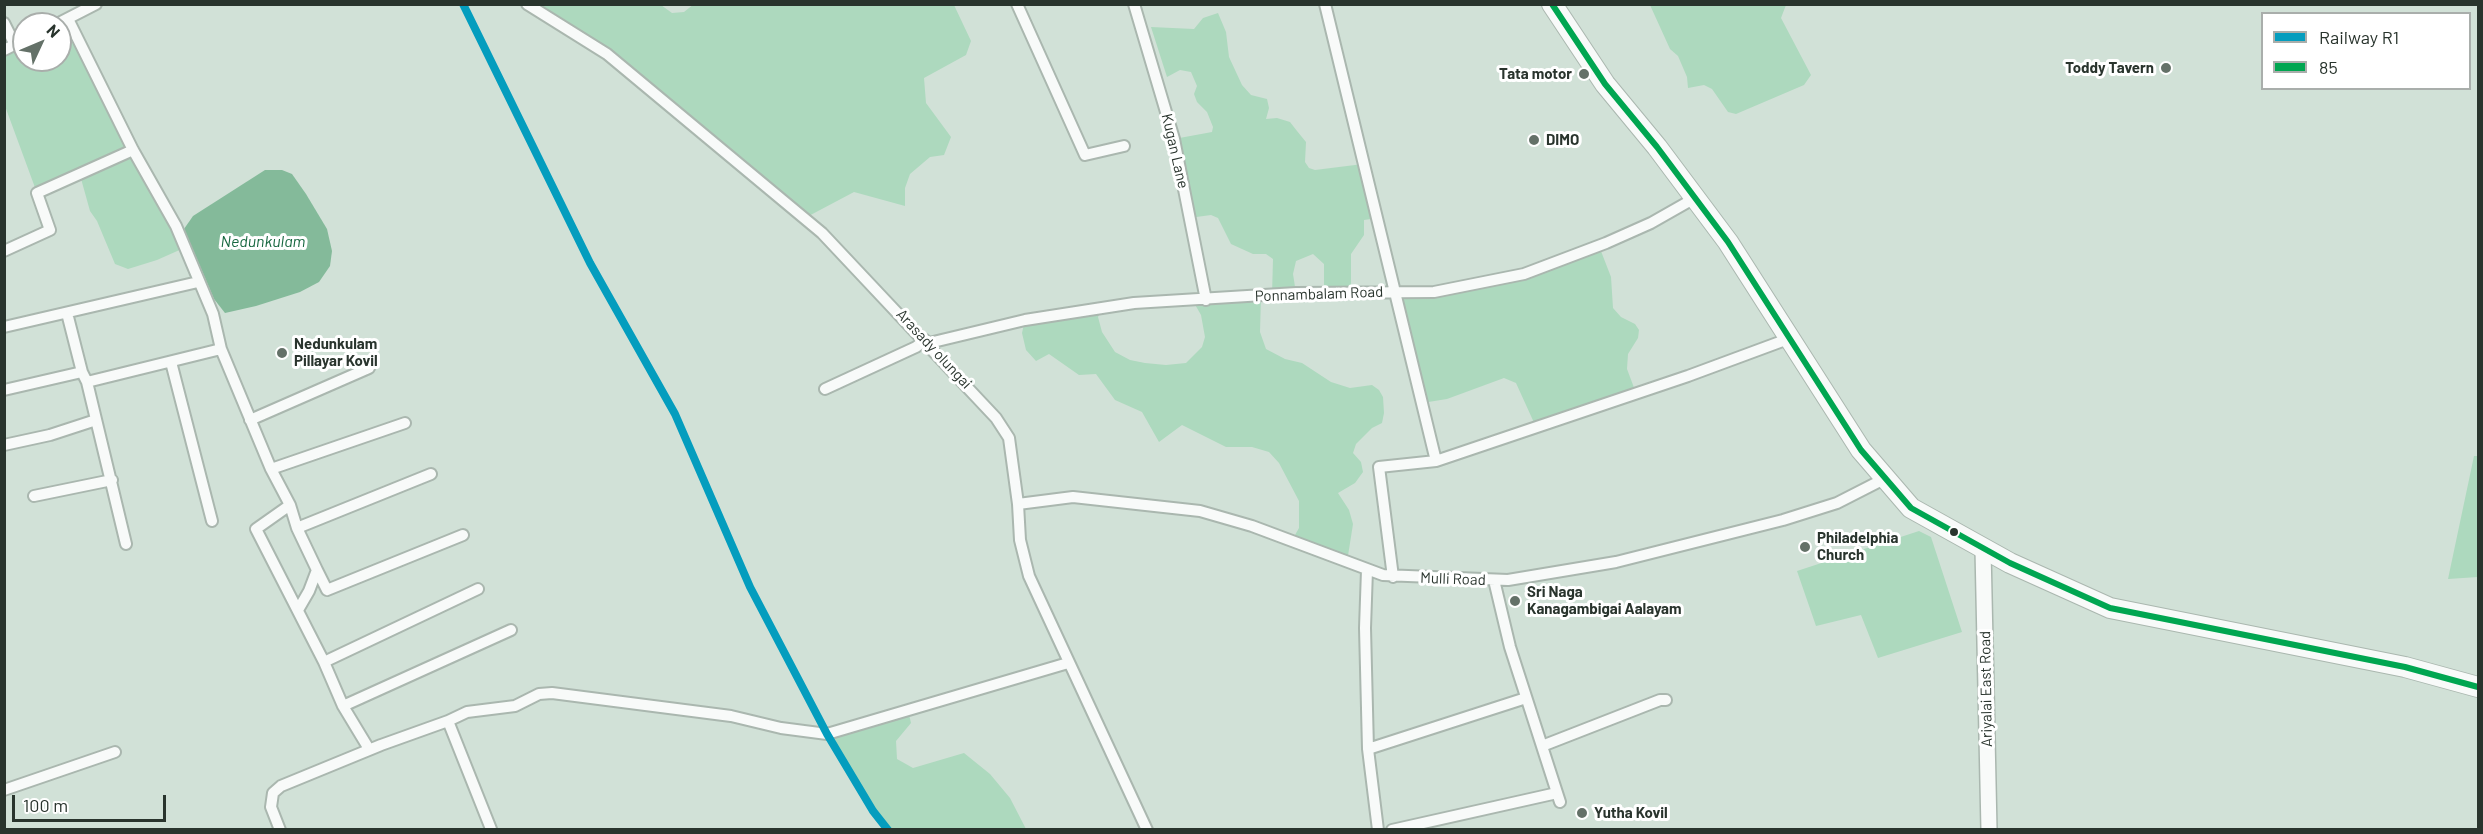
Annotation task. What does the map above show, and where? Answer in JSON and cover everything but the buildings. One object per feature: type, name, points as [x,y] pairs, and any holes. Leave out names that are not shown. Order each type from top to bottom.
[{"type":"highway","points":[[1552,4],[1605,84],[1728,242],[1861,450],[1911,508],[1983,549],[2110,608],[2405,667],[2478,687]]},
{"type":"street","points":[[72,17],[96,4]]},
{"type":"street","name":"Arasady olungai","points":[[527,4],[607,54],[688,119],[803,219],[822,232],[996,418],[1009,438],[1018,504],[1020,540],[1029,576],[1147,830]]},
{"type":"street","points":[[1017,4],[1085,155],[1124,146]]},
{"type":"street","name":"Kugan Lane","points":[[1134,4],[1174,139],[1206,300]]},
{"type":"street","points":[[1325,4],[1436,461]]},
{"type":"street","points":[[4,23],[12,41]]},
{"type":"street","points":[[72,27],[133,150],[176,226],[213,314],[221,349],[250,420],[327,590],[463,535]]},
{"type":"street","points":[[4,251],[50,230],[37,193],[133,150]]},
{"type":"street","name":"Ponnambalam Road","points":[[825,389],[927,342],[1025,320],[1113,306],[1296,293],[1434,292],[1524,274],[1606,243],[1650,223],[1695,198]]},
{"type":"street","points":[[4,327],[198,282]]},
{"type":"street","points":[[67,313],[112,480],[126,544]]},
{"type":"street","points":[[1393,577],[1379,467],[1436,461],[1688,376],[1788,339]]},
{"type":"street","points":[[4,390],[171,362],[221,349]]},
{"type":"street","points":[[171,362],[212,521]]},
{"type":"street","points":[[250,420],[369,368]]},
{"type":"street","points":[[4,445],[50,435],[96,420]]},
{"type":"street","points":[[271,469],[405,423]]},
{"type":"street","points":[[297,528],[431,474]]},
{"type":"street","name":"Mulli Road","points":[[1018,504],[1073,497],[1200,511],[1252,526],[1367,570],[1393,577],[1508,580],[1616,562],[1783,520],[1837,503],[1884,479]]},
{"type":"street","points":[[34,496],[112,480]]},
{"type":"street","points":[[290,505],[256,529],[324,662],[343,706],[369,749]]},
{"type":"street","name":"Ariyalai East Road","points":[[1983,549],[1989,830]]},
{"type":"street","points":[[297,610],[309,591],[317,570]]},
{"type":"street","points":[[1367,570],[1365,628],[1368,749],[1378,830]]},
{"type":"street","points":[[1392,830],[1558,797],[1510,647],[1494,580]]},
{"type":"street","points":[[324,662],[478,588]]},
{"type":"street","points":[[343,706],[510,630]]},
{"type":"street","points":[[280,830],[271,807],[273,793],[281,786],[369,749],[467,712],[515,706],[539,694],[552,693],[731,716],[780,728],[827,734],[1068,663]]},
{"type":"street","points":[[1368,749],[1526,698]]},
{"type":"street","points":[[1542,746],[1660,700],[1666,700]]},
{"type":"street","points":[[448,721],[491,829]]},
{"type":"street","points":[[4,790],[115,752]]},
{"type":"shaded area","points":[[694,4],[954,5],[971,41],[966,55],[924,78],[926,103],[951,137],[944,155],[930,157],[910,174],[905,188],[905,206],[854,192],[803,219],[607,54],[527,5],[661,5],[672,13],[684,12]]},
{"type":"shaded area","points":[[1650,5],[1786,5],[1781,18],[1811,75],[1804,85],[1736,114],[1728,112],[1712,89],[1704,85],[1688,88],[1687,77],[1678,56],[1670,49]]},
{"type":"shaded area","points":[[1218,13],[1226,32],[1229,57],[1242,85],[1251,95],[1267,99],[1269,108],[1266,119],[1277,118],[1290,122],[1306,142],[1305,162],[1309,168],[1315,170],[1363,164],[1378,218],[1364,220],[1364,235],[1351,254],[1351,291],[1324,292],[1324,264],[1313,254],[1296,261],[1293,274],[1296,293],[1272,295],[1273,259],[1266,254],[1253,254],[1231,244],[1218,218],[1211,215],[1189,218],[1174,139],[1212,132],[1213,127],[1207,112],[1197,102],[1194,94],[1197,86],[1191,72],[1180,70],[1167,77],[1151,27],[1194,29],[1203,18]]},
{"type":"shaded area","points":[[72,27],[184,248],[128,269],[115,264],[97,221],[90,211],[80,175],[37,193],[5,106],[4,50],[12,46],[12,72],[72,72]]},
{"type":"shaded area","points":[[1599,246],[1611,277],[1613,308],[1621,317],[1635,324],[1639,330],[1638,338],[1628,354],[1627,369],[1636,393],[1536,427],[1516,383],[1504,378],[1447,399],[1422,403],[1396,292],[1524,274]]},
{"type":"shaded area","points":[[1261,296],[1260,332],[1266,349],[1285,359],[1302,363],[1331,382],[1350,388],[1372,385],[1383,397],[1382,423],[1372,428],[1356,444],[1353,453],[1361,462],[1363,472],[1355,483],[1338,493],[1349,510],[1353,524],[1347,562],[1291,542],[1299,528],[1299,501],[1279,463],[1269,452],[1252,447],[1226,447],[1182,425],[1159,442],[1142,412],[1115,400],[1096,374],[1079,375],[1049,354],[1036,361],[1026,350],[1022,333],[1025,320],[1102,308],[1098,317],[1102,332],[1115,352],[1130,360],[1145,363],[1166,365],[1186,363],[1202,347],[1205,337],[1201,315],[1193,301]]},
{"type":"shaded area","points":[[2474,456],[2478,456],[2478,577],[2448,579]]},
{"type":"shaded area","points":[[1919,531],[1931,537],[1962,632],[1878,658],[1861,615],[1816,626],[1797,571]]},
{"type":"shaded area","points":[[908,710],[911,723],[896,741],[897,759],[913,768],[964,753],[990,774],[1010,798],[1026,829],[888,829],[873,811],[827,734]]},
{"type":"water","name":"Nedunkulam","points":[[265,170],[282,170],[292,174],[306,194],[327,229],[332,251],[330,266],[319,282],[300,292],[225,313],[214,299],[184,229],[193,216]]},
{"type":"rail line","name":"R1","points":[[463,4],[590,263],[675,414],[750,587],[827,734],[873,811],[888,830]]},
{"type":"transit line","name":"85","points":[[1552,4],[1605,84],[1657,147],[1728,242],[1861,450],[1911,508],[2010,563],[2110,608],[2405,667],[2478,687]]},
{"type":"place","name":"Toddy Tavern","points":[[2166,68]]},
{"type":"place","name":"Tata motor","points":[[1584,74]]},
{"type":"place","name":"DIMO","points":[[1534,140]]},
{"type":"place","name":"Nedunkulam Pillayar Kovil","points":[[282,353]]},
{"type":"place","name":"Philadelphia Church","points":[[1805,547]]},
{"type":"place","name":"Sri Naga Kanagambigai Aalayam","points":[[1515,601]]},
{"type":"place","name":"Yutha Kovil","points":[[1582,813]]}]
